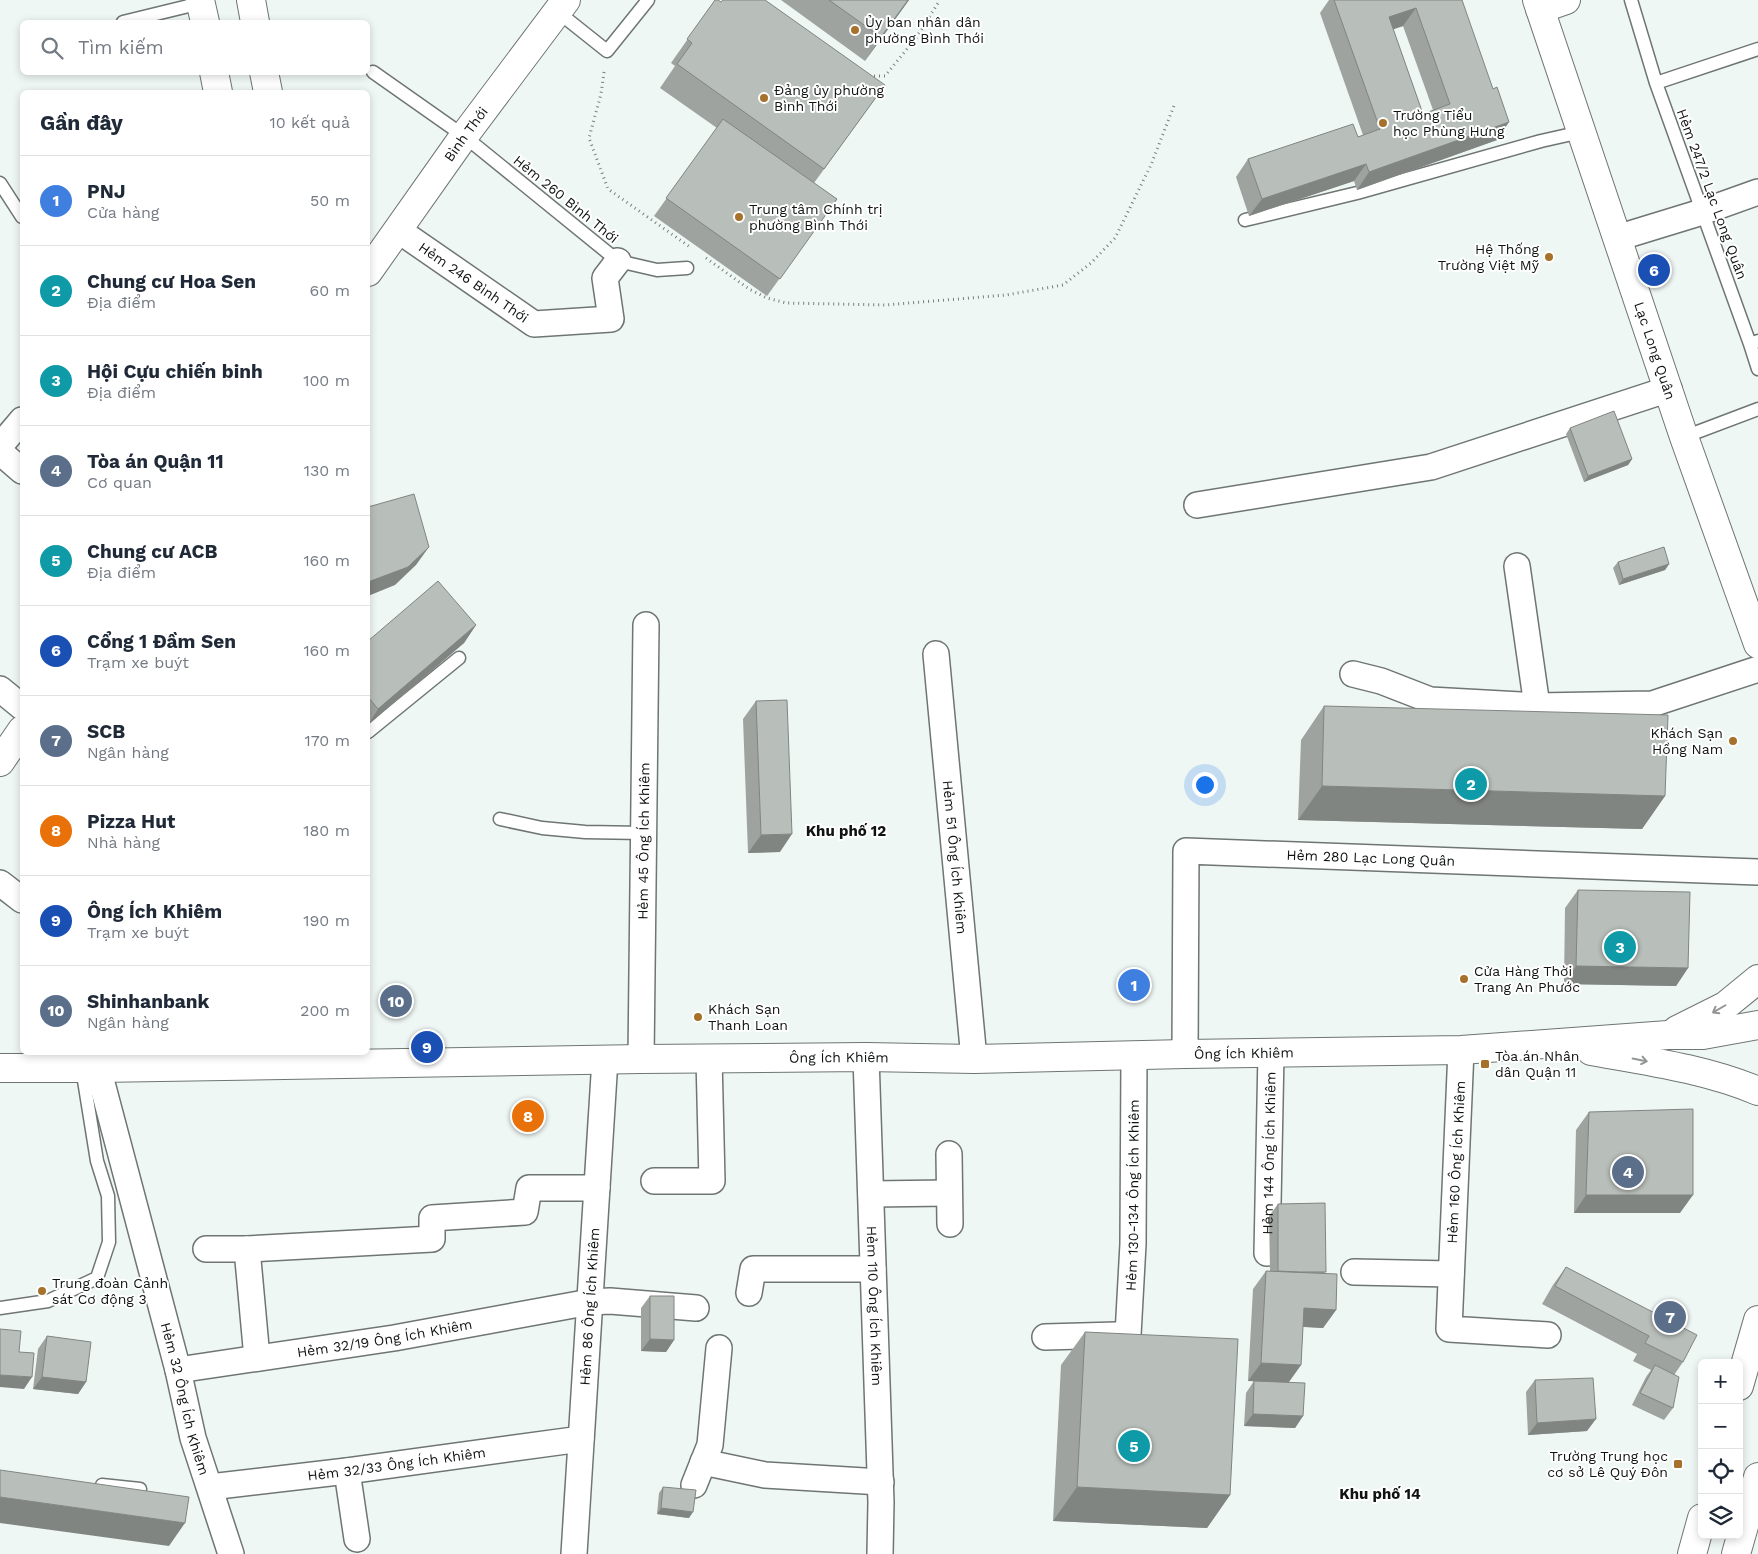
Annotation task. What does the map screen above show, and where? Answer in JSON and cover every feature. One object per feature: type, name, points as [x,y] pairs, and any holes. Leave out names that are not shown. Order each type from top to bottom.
[{"type":"main road","points":[[251,0],[255,20]]},
{"type":"main road","points":[[1538,5],[1566,0]]},
{"type":"main road","name":"Lạc Long Quân","points":[[1538,5],[1684,437],[1758,644]]},
{"type":"main road","name":"Bình Thới","points":[[372,259],[398,230],[464,136],[562,6]]},
{"type":"main road","points":[[215,75],[218,90]]},
{"type":"main road","points":[[265,75],[268,90]]},
{"type":"main road","points":[[0,762],[20,733]]},
{"type":"main road","points":[[1668,1035],[1725,1006],[1758,979]]},
{"type":"main road","points":[[1558,1044],[1668,1035],[1703,1035],[1758,1025]]},
{"type":"main road","points":[[1558,1044],[1703,1074],[1744,1085],[1758,1092]]},
{"type":"main road","name":"Ông Ích Khiêm","points":[[0,1068],[90,1068],[163,1060],[866,1057],[974,1060],[1134,1055],[1461,1050],[1558,1044]]},
{"type":"main road","points":[[1743,1372],[1758,1320]]},
{"type":"main road","points":[[1736,1554],[1758,1477]]},
{"type":"main road","points":[[1692,1554],[1698,1532]]},
{"type":"street","points":[[1617,238],[1702,212],[1758,192]]},
{"type":"street","name":"Hẻm 246 Bình Thới","points":[[398,230],[534,324],[610,319],[605,278],[618,260]]},
{"type":"street","points":[[1197,505],[1431,468],[1669,390]]},
{"type":"street","points":[[0,446],[20,422]]},
{"type":"street","points":[[0,452],[20,469]]},
{"type":"street","points":[[1517,566],[1537,706]]},
{"type":"street","name":"Hẻm 45 Ông Ích Khiêm","points":[[641,1059],[646,625]]},
{"type":"street","name":"Hẻm 51 Ông Ích Khiêm","points":[[936,654],[974,1060]]},
{"type":"street","points":[[1353,674],[1381,681],[1430,700],[1537,706],[1652,704],[1758,669]]},
{"type":"street","points":[[0,689],[20,705]]},
{"type":"street","name":"Hẻm 280 Lạc Long Quân","points":[[1184,1054],[1186,851],[1758,872]]},
{"type":"street","points":[[0,883],[20,898]]},
{"type":"street","name":"Hẻm 160 Ông Ích Khiêm","points":[[1461,1050],[1449,1329],[1548,1335]]},
{"type":"street","name":"Hẻm 144 Ông Ích Khiêm","points":[[1266,1253],[1271,1053]]},
{"type":"street","name":"Hẻm 130-134 Ông Ích Khiêm","points":[[1045,1337],[1138,1336],[1133,1244],[1134,1055]]},
{"type":"street","name":"Hẻm 110 Ông Ích Khiêm","points":[[866,1057],[881,1482],[880,1554]]},
{"type":"street","points":[[654,1181],[712,1181],[709,1058]]},
{"type":"street","name":"Hẻm 86 Ông Ích Khiêm","points":[[574,1554],[605,1059]]},
{"type":"street","name":"Hẻm 32 Ông Ích Khiêm","points":[[90,1068],[178,1370],[193,1438],[231,1554]]},
{"type":"street","points":[[949,1154],[950,1224]]},
{"type":"street","points":[[206,1249],[247,1249],[432,1239],[432,1218],[525,1212],[529,1188],[597,1188]]},
{"type":"street","points":[[871,1194],[950,1193]]},
{"type":"street","points":[[247,1249],[257,1358]]},
{"type":"street","points":[[750,1293],[753,1269],[873,1268]]},
{"type":"street","points":[[1354,1272],[1451,1274]]},
{"type":"street","name":"Hẻm 32/19 Ông Ích Khiêm","points":[[178,1370],[394,1338],[590,1302],[610,1301],[696,1308]]},
{"type":"street","points":[[694,1485],[710,1445],[718,1348]]},
{"type":"street","name":"Hẻm 32/33 Ông Ích Khiêm","points":[[210,1487],[581,1439]]},
{"type":"street","points":[[704,1462],[766,1475],[881,1482]]},
{"type":"street","points":[[347,1470],[357,1539]]},
{"type":"lane","points":[[562,6],[607,51],[648,0]]},
{"type":"lane","name":"Hẻm 247/2 Lạc Long Quân","points":[[1631,0],[1656,83],[1702,212],[1754,342],[1758,369]]},
{"type":"lane","points":[[135,20],[202,9]]},
{"type":"lane","points":[[1656,83],[1758,48]]},
{"type":"lane","name":"Hẻm 260 Bình Thới","points":[[373,72],[464,136],[618,260],[656,270],[686,268]]},
{"type":"lane","points":[[1245,220],[1357,193],[1541,141],[1581,132]]},
{"type":"lane","points":[[0,183],[20,214]]},
{"type":"lane","points":[[1684,437],[1758,410]]},
{"type":"lane","points":[[370,730],[459,658]]},
{"type":"lane","points":[[500,819],[542,828],[585,832],[643,833]]},
{"type":"lane","points":[[0,1308],[48,1301],[97,1278],[109,1242],[108,1196],[98,1160],[90,1068]]},
{"type":"lane","points":[[86,1484],[140,1489]]},
{"type":"path","points":[[861,76],[885,76],[916,38],[940,0]]},
{"type":"path","points":[[607,51],[601,94],[589,138],[608,190],[694,250]]},
{"type":"path","points":[[702,256],[749,288],[767,298],[786,303],[885,306],[1006,295],[1063,285],[1091,263],[1115,238],[1151,165],[1175,103]]},
{"type":"building","name":"Đảng ủy phường Bình Thới","points":[[715,0],[721,2],[723,0],[765,0],[885,85],[824,169],[677,64],[692,43],[687,39]]},
{"type":"building","points":[[829,0],[908,0],[881,37]]},
{"type":"building","points":[[1334,0],[1462,0],[1493,89],[1497,87],[1509,122],[1369,172],[1366,164],[1262,199],[1248,159],[1353,124],[1358,137],[1380,129]],"holes":[[[1416,8],[1450,104],[1423,114],[1389,17]]]},
{"type":"building","name":"Trung tâm Chính trị phường Bình Thới","points":[[723,119],[837,199],[780,279],[666,198]]},
{"type":"building","points":[[1614,411],[1632,459],[1588,476],[1570,428]]},
{"type":"building","points":[[414,494],[429,547],[408,567],[370,581],[370,506]]},
{"type":"building","points":[[1664,547],[1669,564],[1623,579],[1618,562]]},
{"type":"building","points":[[438,581],[476,625],[378,709],[370,699],[370,639]]},
{"type":"building","points":[[787,700],[792,834],[761,835],[756,701]]},
{"type":"building","points":[[1324,706],[1668,715],[1665,796],[1322,786]]},
{"type":"building","points":[[1578,890],[1690,892],[1688,968],[1576,966]]},
{"type":"building","points":[[1693,1109],[1693,1195],[1586,1195],[1589,1112]]},
{"type":"building","points":[[1325,1203],[1326,1272],[1278,1271],[1278,1204]]},
{"type":"building","points":[[1566,1267],[1697,1335],[1683,1362],[1645,1343],[1649,1336],[1555,1286]]},
{"type":"building","points":[[1266,1271],[1337,1274],[1336,1310],[1304,1308],[1301,1365],[1261,1363]]},
{"type":"building","points":[[650,1296],[674,1296],[674,1340],[650,1339]]},
{"type":"building","points":[[0,1329],[21,1331],[19,1352],[34,1353],[32,1377],[0,1375]]},
{"type":"building","points":[[1085,1332],[1238,1339],[1230,1495],[1077,1487]]},
{"type":"building","points":[[47,1336],[91,1342],[86,1382],[42,1377]]},
{"type":"building","points":[[1655,1365],[1679,1377],[1673,1408],[1640,1393]]},
{"type":"building","points":[[1593,1378],[1596,1419],[1537,1423],[1535,1380]]},
{"type":"building","points":[[1254,1381],[1305,1383],[1303,1416],[1253,1414]]},
{"type":"building","points":[[0,1470],[189,1497],[185,1523],[0,1497]]},
{"type":"building","points":[[663,1487],[696,1490],[693,1512],[661,1508]]},
{"type":"place","name":"Ủy ban nhân dân phường Bình Thới","points":[[855,30]]},
{"type":"place","name":"Đảng ủy phường Bình Thới","points":[[764,98]]},
{"type":"place","name":"Trường Tiểu học Phùng Hưng","points":[[1383,123]]},
{"type":"place","name":"Trung tâm Chính trị phường Bình Thới","points":[[739,217]]},
{"type":"place","name":"Hệ Thống Trường Việt Mỹ","points":[[1549,257]]},
{"type":"place","name":"Cổng 1 Đầm Sen","points":[[1654,270]]},
{"type":"place","name":"Khách Sạn Hồng Nam","points":[[1733,741]]},
{"type":"place","name":"Chung cư Hoa Sen","points":[[1471,784]]},
{"type":"place","name":"Hội Cựu chiến binh","points":[[1620,947]]},
{"type":"place","name":"Cửa Hàng Thời Trang An Phước","points":[[1464,979]]},
{"type":"place","name":"PNJ","points":[[1134,985]]},
{"type":"place","name":"Shinhanbank","points":[[396,1001]]},
{"type":"place","name":"Khách Sạn Thanh Loan","points":[[698,1017]]},
{"type":"place","name":"Ông Ích Khiêm","points":[[427,1047]]},
{"type":"place","name":"Tòa án Nhân dân Quận 11","points":[[1485,1064]]},
{"type":"place","name":"Pizza Hut","points":[[528,1116]]},
{"type":"place","name":"Tòa án Quận 11","points":[[1628,1172]]},
{"type":"place","name":"Trung đoàn Cảnh sát Cơ động 3","points":[[42,1291]]},
{"type":"place","name":"SCB","points":[[1670,1317]]},
{"type":"place","name":"Chung cư ACB","points":[[1134,1446]]},
{"type":"place","name":"Trường Trung học cơ sở Lê Quý Đôn","points":[[1678,1464]]},
{"type":"district","name":"Khu phố 12","points":[[846,831]]},
{"type":"district","name":"Khu phố 14","points":[[1380,1494]]}]
